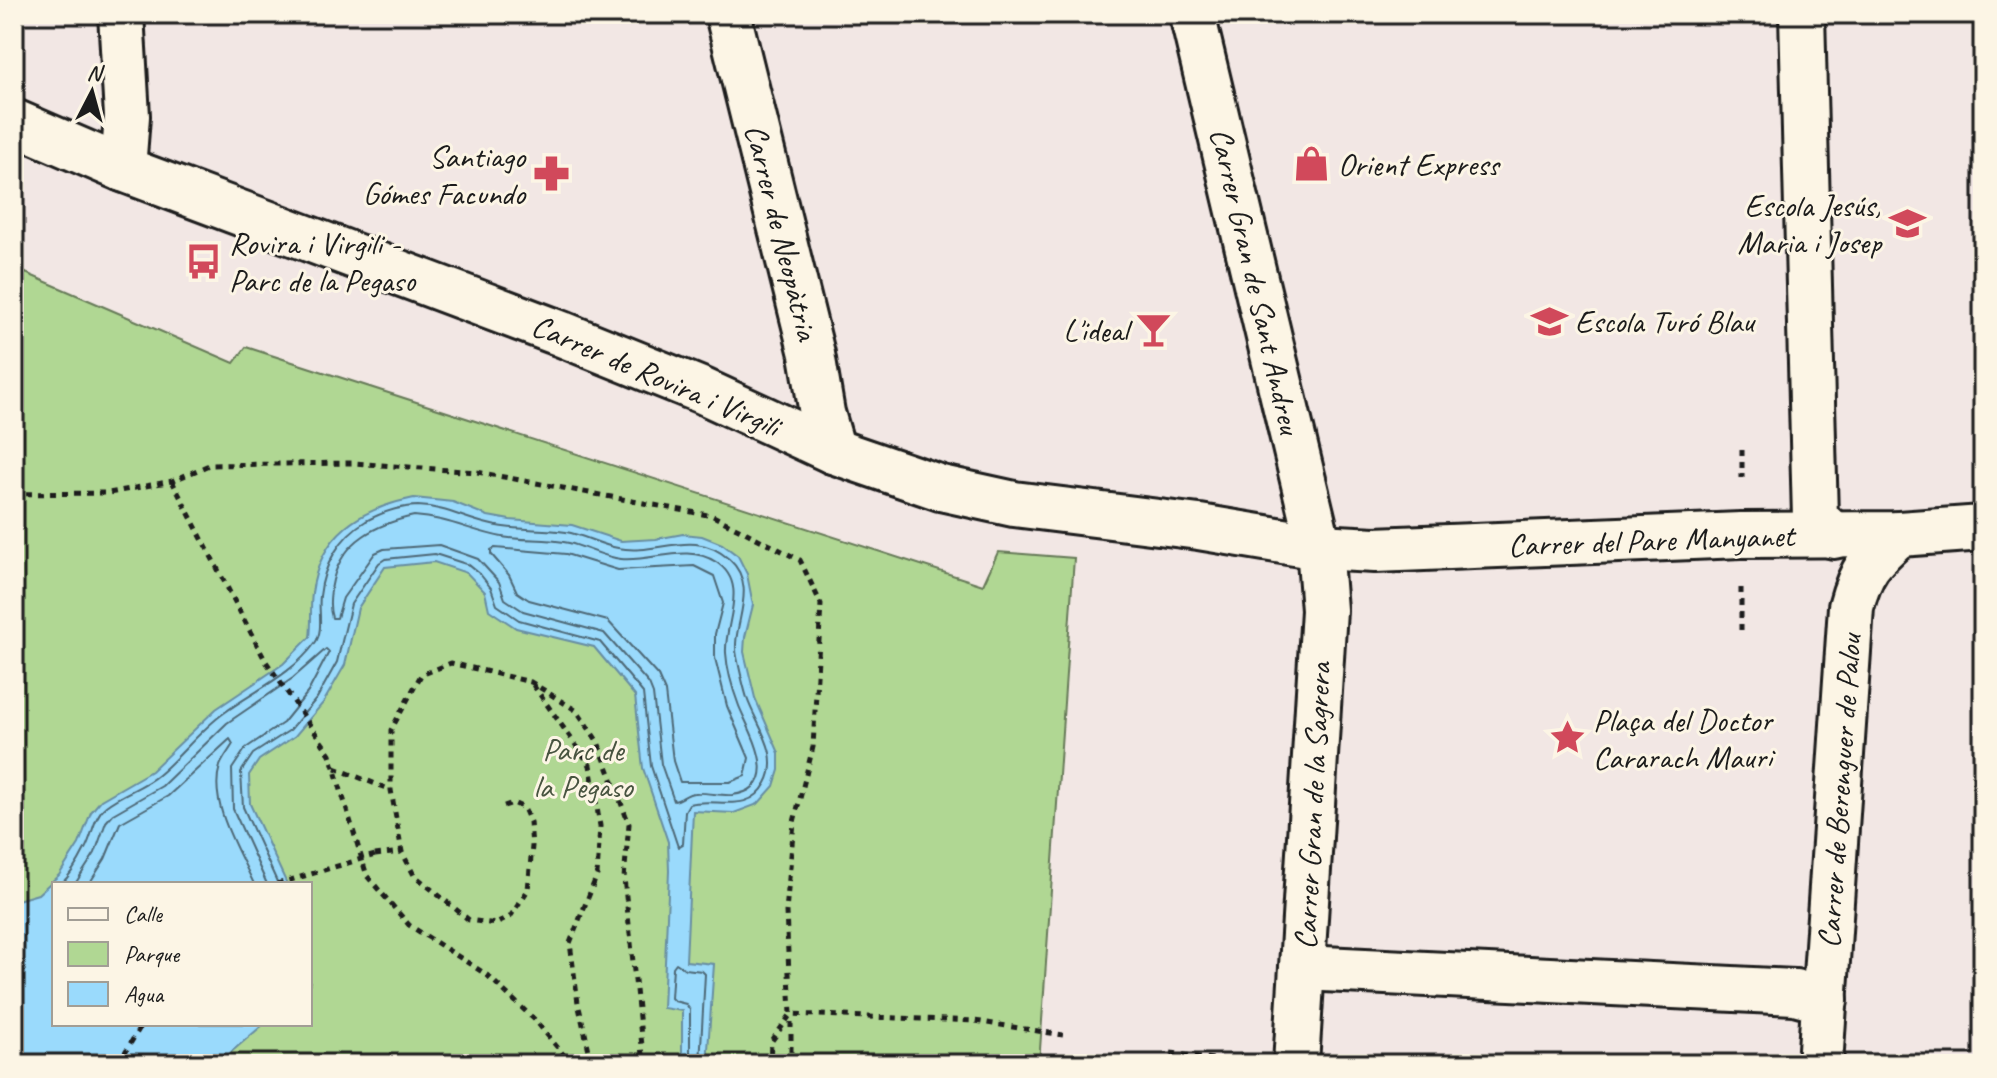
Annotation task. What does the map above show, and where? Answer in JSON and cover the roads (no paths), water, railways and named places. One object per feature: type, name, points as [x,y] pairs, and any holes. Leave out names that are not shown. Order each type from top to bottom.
[{"type":"street","points":[[121,14],[127,116],[123,169]]},
{"type":"street","name":"Carrer de Neopàtria","points":[[728,14],[833,451]]},
{"type":"street","name":"Carrer Gran de Sant Andreu","points":[[1192,14],[1319,547]]},
{"type":"street","points":[[1802,14],[1815,518],[1834,536]]},
{"type":"street","name":"Carrer de Rovira i Virgili","points":[[14,122],[123,169],[562,334],[703,391],[833,451],[941,488],[1014,504],[1199,527],[1319,547]]},
{"type":"street","name":"Carrer del Pare Manyanet","points":[[1319,547],[1375,550],[1741,535],[1899,534],[1983,528]]},
{"type":"street","name":"Carrer de Berenguer de Palou","points":[[1820,1064],[1851,607],[1858,579],[1873,557],[1899,534]]},
{"type":"street","name":"Carrer Gran de la Sagrera","points":[[1296,1064],[1324,610],[1319,547]]},
{"type":"street","points":[[1303,968],[1795,992],[1825,1000]]},
{"type":"water","points":[[414,498],[453,502],[488,516],[572,525],[621,541],[683,534],[702,536],[722,544],[738,556],[747,574],[753,605],[744,652],[755,698],[779,753],[779,770],[774,786],[758,804],[734,813],[693,811],[686,961],[714,964],[707,1064],[682,1064],[682,1011],[663,1008],[668,842],[643,768],[635,696],[594,647],[516,628],[489,610],[485,592],[467,573],[434,562],[385,567],[358,608],[345,665],[323,703],[295,736],[259,760],[249,775],[250,804],[286,882],[52,882],[52,1026],[262,1026],[230,1053],[223,1064],[14,1064],[14,901],[38,894],[59,875],[79,844],[91,812],[101,800],[151,771],[216,709],[283,664],[310,637],[311,599],[316,572],[333,540],[360,517]]},
{"type":"place","name":"Orient Express","points":[[1312,164]]},
{"type":"place","name":"Santiago Gómes Facundo","points":[[551,174]]},
{"type":"place","name":"Escola Jesús, Maria i Josep","points":[[1907,223]]},
{"type":"place","name":"Rovira i Virgili - Parc de la Pegaso","points":[[203,261]]},
{"type":"place","name":"Escola Turó Blau","points":[[1549,321]]},
{"type":"place","name":"L'ideal","points":[[1154,330]]},
{"type":"place","name":"Plaça del Doctor Cararach Mauri","points":[[1567,738]]},
{"type":"park label","name":"Parc de la Pegaso","points":[[583,768]]}]
